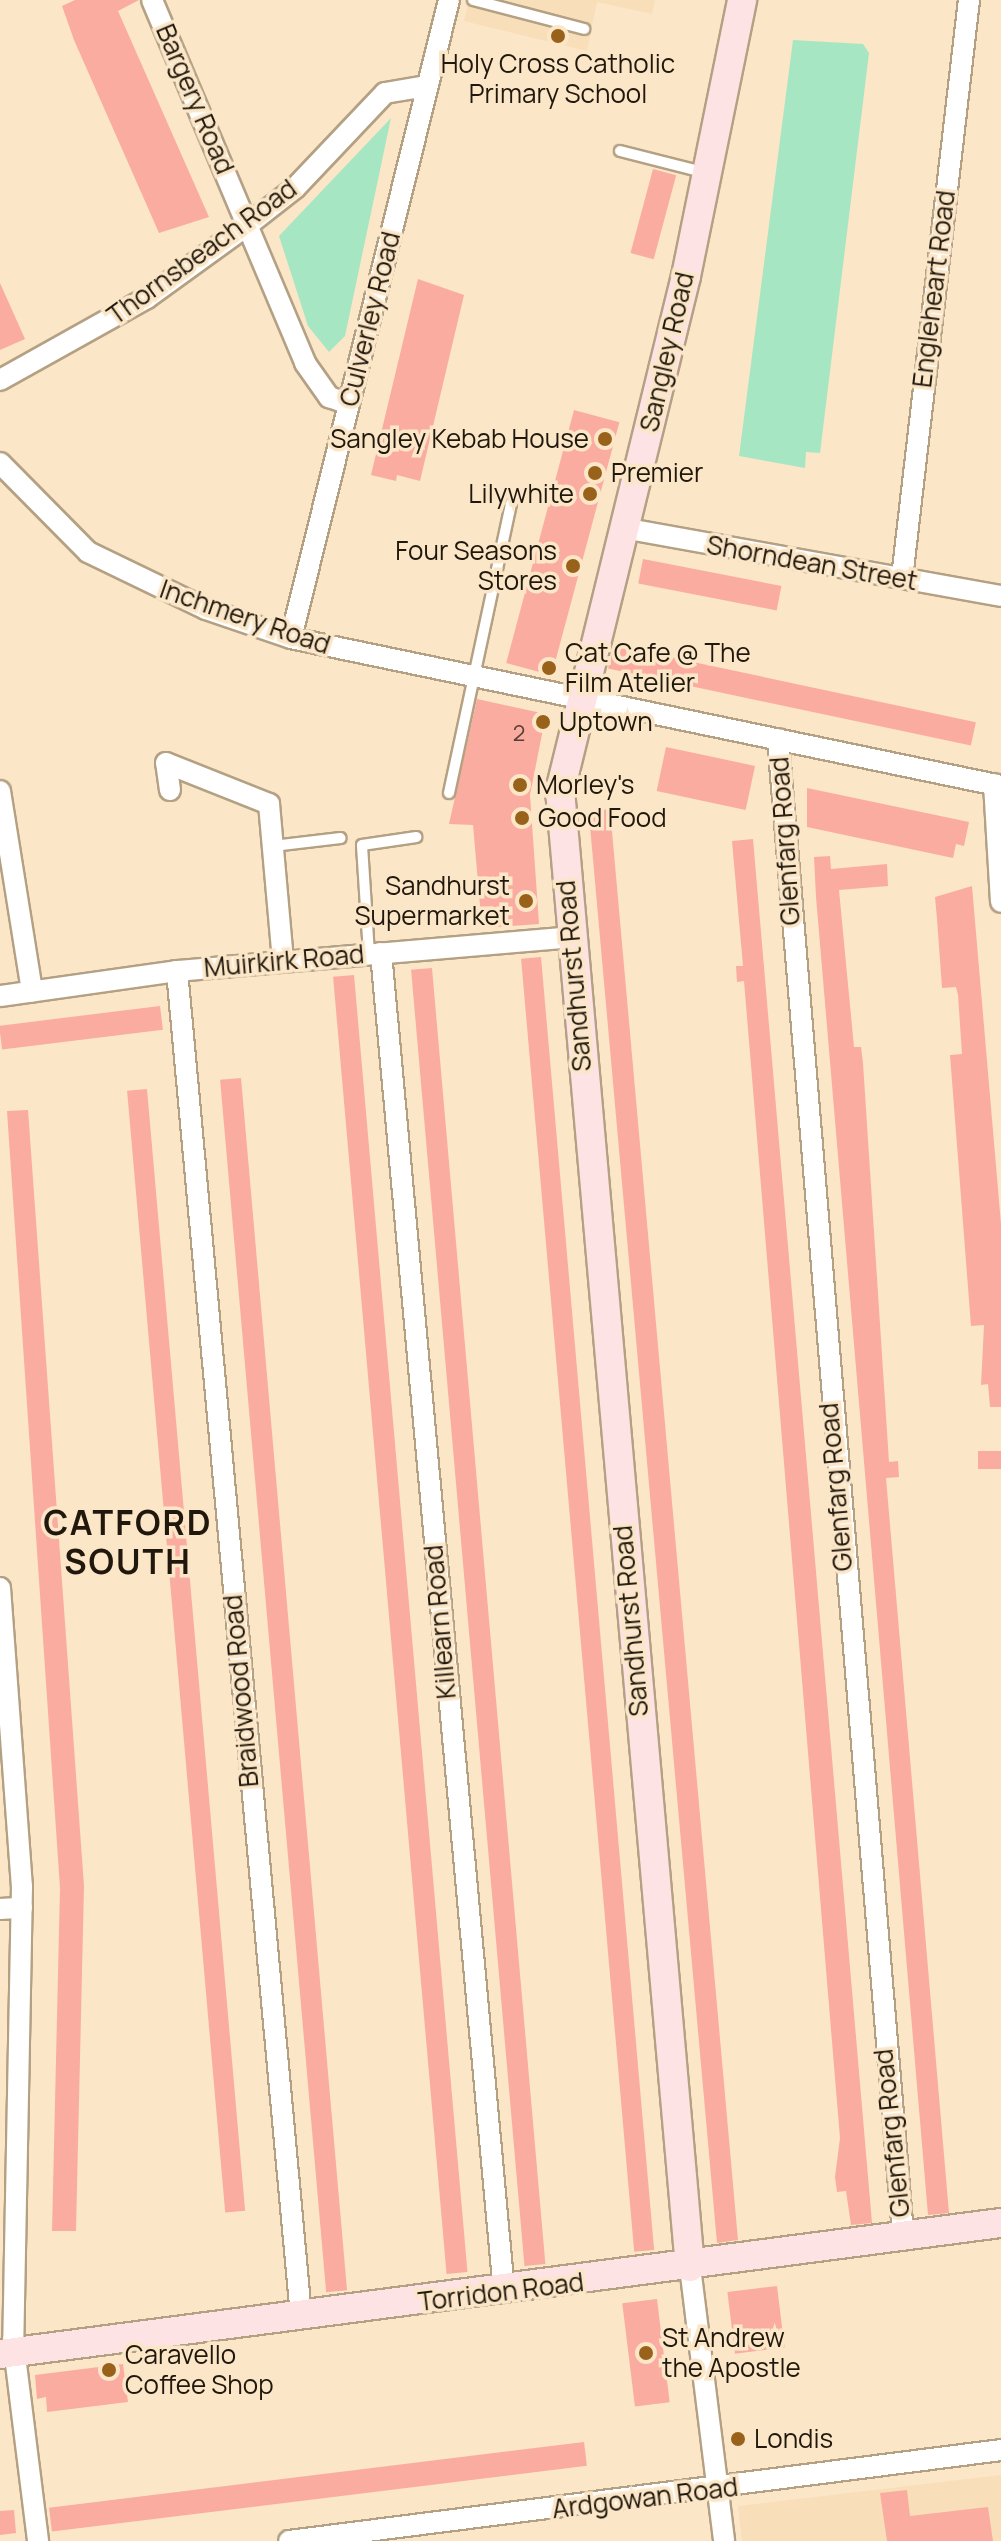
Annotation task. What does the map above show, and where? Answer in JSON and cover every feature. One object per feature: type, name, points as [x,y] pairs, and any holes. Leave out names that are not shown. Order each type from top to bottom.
[{"type":"street","name":"Bargery Road","points":[[152,0],[305,363],[329,397],[349,404]]},
{"type":"street","name":"Culverley Road","points":[[291,638],[449,0]]},
{"type":"street","name":"Sangley Road","points":[[577,701],[686,276],[703,172],[742,0]]},
{"type":"street","name":"Engleheart Road","points":[[902,578],[969,0]]},
{"type":"street","name":"Thornsbeach Road","points":[[0,380],[147,298],[248,225],[295,188],[385,93],[427,86]]},
{"type":"street","name":"Inchmery Road","points":[[0,463],[88,552],[206,609],[291,638],[577,701],[997,785]]},
{"type":"street","name":"Shorndean Street","points":[[623,528],[1001,596]]},
{"type":"street","name":"Sandhurst Road","points":[[577,701],[560,791],[570,937],[690,2267],[724,2541]]},
{"type":"street","name":"Glenfarg Road","points":[[778,739],[903,2234]]},
{"type":"street","points":[[170,790],[166,763],[269,804],[283,961]]},
{"type":"street","points":[[997,785],[1001,902]]},
{"type":"street","points":[[0,791],[32,991]]},
{"type":"street","name":"Muirkirk Road","points":[[0,996],[177,971],[570,937]]},
{"type":"street","name":"Killearn Road","points":[[375,953],[504,2292]]},
{"type":"street","name":"Braidwood Road","points":[[177,971],[301,2316]]},
{"type":"street","points":[[0,1588],[4,1686],[22,1908],[8,2131],[7,2353],[38,2541]]},
{"type":"street","points":[[0,1909],[22,1908]]},
{"type":"street","name":"Torridon Road","points":[[7,2353],[504,2292],[903,2234],[1001,2223]]},
{"type":"street","name":"Ardgowan Road","points":[[289,2541],[1001,2450]]},
{"type":"lane","points":[[473,0],[584,29]]},
{"type":"lane","points":[[620,151],[703,172]]},
{"type":"lane","points":[[449,793],[469,678],[511,503]]},
{"type":"lane","points":[[375,953],[362,845],[416,837]]},
{"type":"lane","points":[[273,846],[341,838]]},
{"type":"shaded area","name":"Holy Cross Catholic Primary School","points":[[469,0],[655,0],[652,14],[597,2],[587,51],[464,21]]},
{"type":"shaded area","points":[[1001,2475],[1001,2541],[742,2541],[738,2506]]},
{"type":"green space","points":[[793,40],[863,44],[869,53],[820,453],[806,452],[805,468],[739,456]]},
{"type":"green space","points":[[391,118],[345,336],[329,352],[308,326],[279,236]]},
{"type":"building","points":[[75,0],[139,0],[118,11],[209,217],[159,233],[74,40],[62,6]]},
{"type":"building","points":[[653,169],[676,175],[654,259],[630,253]]},
{"type":"building","points":[[418,279],[464,295],[420,481],[397,475],[396,481],[371,475]]},
{"type":"building","points":[[0,283],[25,339],[0,350]]},
{"type":"building","points":[[574,410],[619,422],[552,675],[506,663]]},
{"type":"building","points":[[643,559],[781,586],[777,610],[638,584]]},
{"type":"building","points":[[613,645],[976,722],[971,746],[608,668]]},
{"type":"building","points":[[477,699],[546,714],[530,795],[539,924],[482,928],[473,825],[449,824]]},
{"type":"building","points":[[666,747],[755,766],[746,810],[657,791]]},
{"type":"building","points":[[807,788],[969,822],[964,846],[956,844],[953,858],[807,827]]},
{"type":"building","points":[[610,809],[738,2240],[717,2243],[590,826],[589,811]]},
{"type":"building","points":[[753,839],[872,2223],[851,2225],[846,2191],[837,2192],[835,2177],[840,2138],[744,981],[737,982],[736,966],[743,966],[732,841]]},
{"type":"building","points":[[830,856],[831,869],[887,864],[888,886],[839,890],[854,1047],[861,1047],[863,1063],[889,1462],[898,1461],[899,1477],[886,1478],[949,2213],[928,2215],[816,897],[814,857]]},
{"type":"building","points":[[972,886],[1001,1224],[1001,1407],[990,1407],[988,1384],[981,1385],[984,1325],[971,1326],[950,1055],[962,1054],[958,995],[956,987],[942,988],[935,897]]},
{"type":"building","points":[[541,957],[654,2250],[634,2252],[521,959]]},
{"type":"building","points":[[432,968],[545,2264],[524,2266],[411,970]]},
{"type":"building","points":[[354,975],[467,2272],[447,2274],[333,977]]},
{"type":"building","points":[[160,1006],[163,1030],[2,1050],[0,1026]]},
{"type":"building","points":[[241,1078],[347,2290],[326,2292],[220,1080]]},
{"type":"building","points":[[147,1089],[245,2211],[225,2212],[127,1091]]},
{"type":"building","points":[[28,1110],[84,1886],[76,2231],[52,2231],[60,1888],[7,1111]]},
{"type":"building","points":[[978,1451],[1001,1451],[1001,1469],[978,1469]]},
{"type":"building","points":[[777,2286],[785,2348],[735,2354],[727,2292]]},
{"type":"building","name":"St Andrew the Apostle","points":[[657,2299],[670,2402],[635,2406],[622,2303]]},
{"type":"building","points":[[123,2364],[128,2402],[47,2412],[46,2397],[37,2399],[35,2375]]},
{"type":"building","points":[[584,2442],[587,2466],[52,2532],[49,2508]]},
{"type":"building","points":[[907,2490],[910,2516],[988,2507],[993,2541],[887,2541],[880,2493]]},
{"type":"building","points":[[14,2510],[16,2533],[0,2535],[0,2511]]},
{"type":"place","name":"Holy Cross Catholic Primary School","points":[[558,36]]},
{"type":"place","name":"Sangley Kebab House","points":[[605,439]]},
{"type":"place","name":"Premier","points":[[595,473]]},
{"type":"place","name":"Lilywhite","points":[[590,494]]},
{"type":"place","name":"Four Seasons Stores","points":[[573,566]]},
{"type":"place","name":"Cat Cafe @ The Film Atelier","points":[[549,668]]},
{"type":"place","name":"Uptown","points":[[543,722]]},
{"type":"place","name":"Morley's","points":[[520,785]]},
{"type":"place","name":"Good Food","points":[[522,818]]},
{"type":"place","name":"Sandhurst Supermarket","points":[[526,901]]},
{"type":"place","name":"St Andrew the Apostle","points":[[646,2353]]},
{"type":"place","name":"Caravello Coffee Shop","points":[[109,2370]]},
{"type":"place","name":"Londis","points":[[738,2439]]},
{"type":"district","name":"CATFORD SOUTH","points":[[128,1542]]}]
